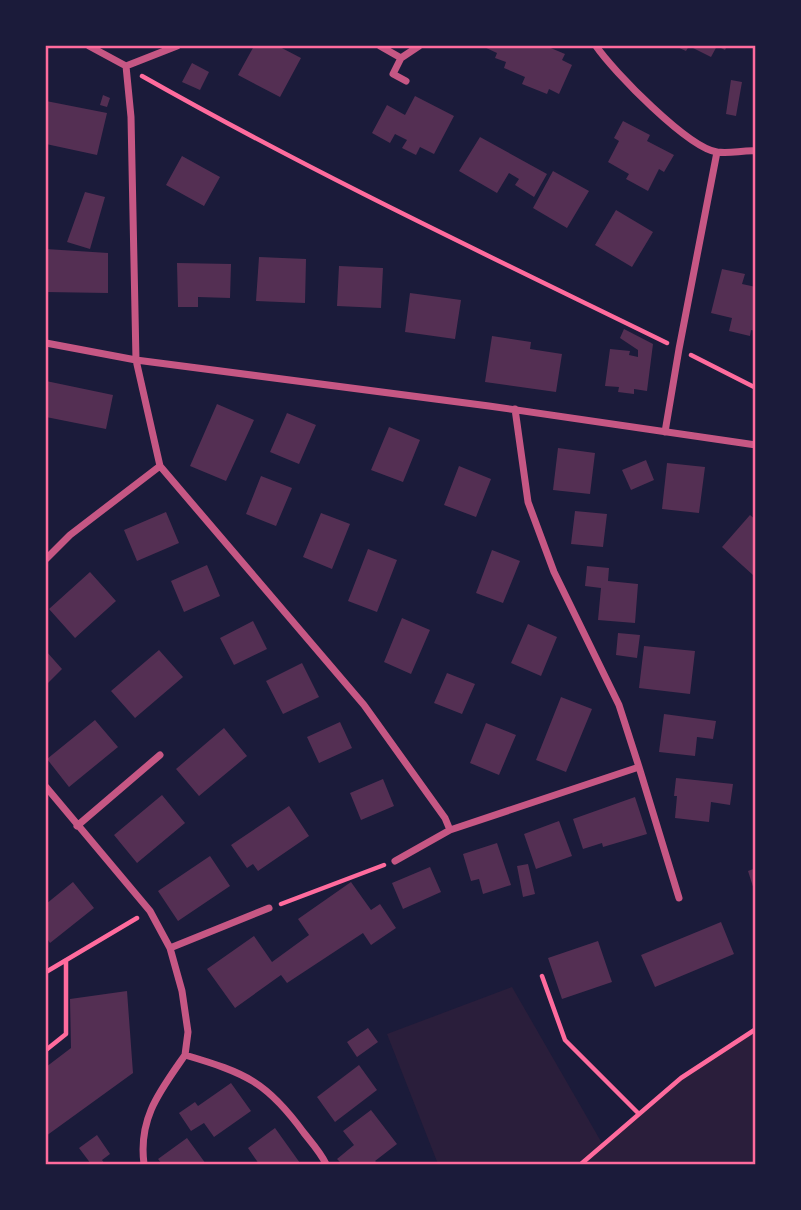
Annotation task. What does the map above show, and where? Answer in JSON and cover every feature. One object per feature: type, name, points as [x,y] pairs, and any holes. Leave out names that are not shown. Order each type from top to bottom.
[{"type":"street","points":[[89,46],[126,66],[177,46]]},
{"type":"street","points":[[380,46],[401,58]]},
{"type":"street","points":[[406,81],[393,74],[401,58],[419,46]]},
{"type":"street","points":[[596,46],[609,65],[652,108],[701,145],[717,152],[755,151]]},
{"type":"street","points":[[126,66],[131,117],[136,360],[160,466],[364,705],[450,830]]},
{"type":"street","points":[[665,432],[717,152]]},
{"type":"street","points":[[46,343],[136,360],[515,409],[755,444]]},
{"type":"street","points":[[515,409],[528,502],[554,572],[619,705],[679,898]]},
{"type":"street","points":[[46,559],[69,535],[160,466]]},
{"type":"street","points":[[76,826],[160,755]]},
{"type":"street","points":[[395,861],[450,830],[639,767]]},
{"type":"street","points":[[46,787],[150,911],[170,948],[182,991],[188,1032],[186,1055],[157,1095],[143,1130],[144,1164]]},
{"type":"street","points":[[170,948],[269,908]]},
{"type":"street","points":[[186,1055],[247,1077],[265,1087],[283,1104],[326,1164]]},
{"type":"path","points":[[142,76],[204,111],[386,204],[669,344]]},
{"type":"path","points":[[691,355],[755,388]]},
{"type":"path","points":[[269,908],[395,861]]},
{"type":"path","points":[[46,972],[150,911]]},
{"type":"path","points":[[46,1050],[66,1034],[66,961]]},
{"type":"path","points":[[542,976],[565,1040],[639,1114]]},
{"type":"path","points":[[581,1164],[681,1078],[755,1029]]},
{"type":"shaded area","points":[[512,987],[603,1145],[681,1079],[755,1030],[755,1164],[438,1164],[387,1034]]},
{"type":"building","points":[[254,46],[278,46],[301,58],[280,97],[238,75]]},
{"type":"building","points":[[482,46],[546,46],[565,54],[562,60],[572,65],[559,94],[549,89],[547,94],[522,84],[525,77],[504,68],[506,62],[495,58],[497,53]]},
{"type":"building","points":[[675,46],[689,46],[686,51]]},
{"type":"building","points":[[689,46],[717,46],[711,57]]},
{"type":"building","points":[[192,63],[209,72],[200,90],[182,82]]},
{"type":"building","points":[[731,80],[742,82],[736,116],[726,114]]},
{"type":"building","points":[[103,95],[110,98],[107,107],[100,105]]},
{"type":"building","points":[[415,96],[454,116],[434,154],[420,147],[416,155],[402,148],[407,140],[395,134],[390,143],[372,133],[387,105],[405,115]]},
{"type":"building","points":[[46,101],[107,113],[97,155],[46,144]]},
{"type":"building","points":[[623,121],[650,135],[647,141],[674,155],[664,172],[659,169],[648,191],[626,179],[629,174],[608,162],[619,141],[614,138]]},
{"type":"building","points":[[480,137],[547,174],[534,197],[515,185],[519,179],[509,173],[497,193],[459,171]]},
{"type":"building","points":[[182,156],[220,177],[204,206],[166,185]]},
{"type":"building","points":[[553,171],[589,191],[567,228],[533,208]]},
{"type":"building","points":[[85,192],[105,197],[90,249],[67,242]]},
{"type":"building","points":[[616,210],[653,232],[632,267],[595,245]]},
{"type":"building","points":[[46,249],[108,253],[108,293],[46,292]]},
{"type":"building","points":[[259,257],[306,259],[305,303],[256,301]]},
{"type":"building","points":[[177,263],[231,264],[230,298],[198,297],[198,307],[178,307]]},
{"type":"building","points":[[339,266],[383,268],[381,308],[337,306]]},
{"type":"building","points":[[722,269],[745,274],[742,284],[756,287],[756,331],[751,330],[750,336],[729,331],[732,318],[711,313]]},
{"type":"building","points":[[410,293],[461,300],[455,339],[405,332]]},
{"type":"building","points":[[624,329],[653,344],[647,391],[634,389],[634,394],[618,392],[619,387],[605,386],[610,349],[630,351],[629,355],[638,357],[638,350],[620,338]]},
{"type":"building","points":[[492,336],[531,342],[530,349],[562,354],[556,392],[485,382]]},
{"type":"building","points":[[46,381],[113,395],[106,429],[46,417]]},
{"type":"building","points":[[217,404],[254,420],[226,481],[190,466]]},
{"type":"building","points":[[287,413],[316,425],[299,464],[270,452]]},
{"type":"building","points":[[389,427],[420,440],[403,482],[371,470]]},
{"type":"building","points":[[558,448],[595,453],[590,494],[553,490]]},
{"type":"building","points":[[646,460],[654,480],[631,490],[622,470]]},
{"type":"building","points":[[667,463],[705,467],[699,513],[662,509]]},
{"type":"building","points":[[459,466],[491,479],[476,517],[444,505]]},
{"type":"building","points":[[261,476],[292,488],[276,526],[246,514]]},
{"type":"building","points":[[575,511],[607,514],[603,547],[571,544]]},
{"type":"building","points":[[166,512],[179,543],[137,561],[124,530]]},
{"type":"building","points":[[321,513],[350,524],[332,569],[303,557]]},
{"type":"building","points":[[750,515],[756,520],[756,572],[753,575],[722,547]]},
{"type":"building","points":[[368,549],[397,560],[377,612],[348,601]]},
{"type":"building","points":[[492,550],[520,561],[503,603],[476,593]]},
{"type":"building","points":[[207,565],[220,596],[184,612],[171,581]]},
{"type":"building","points":[[587,566],[609,568],[608,581],[638,584],[635,623],[598,620],[601,588],[585,586]]},
{"type":"building","points":[[90,572],[116,601],[75,638],[49,609]]},
{"type":"building","points":[[402,618],[430,630],[411,674],[384,662]]},
{"type":"building","points":[[253,621],[267,649],[234,665],[220,638]]},
{"type":"building","points":[[528,624],[557,637],[541,676],[511,663]]},
{"type":"building","points":[[618,633],[640,635],[637,658],[616,655]]},
{"type":"building","points":[[644,646],[695,651],[690,694],[639,688]]},
{"type":"building","points":[[159,650],[183,677],[135,718],[111,691]]},
{"type":"building","points":[[46,651],[62,669],[46,685]]},
{"type":"building","points":[[302,663],[319,697],[283,714],[266,681]]},
{"type":"building","points":[[447,673],[475,684],[462,714],[434,703]]},
{"type":"building","points":[[561,697],[592,709],[566,772],[536,760]]},
{"type":"building","points":[[664,714],[716,721],[713,739],[697,737],[695,756],[659,752]]},
{"type":"building","points":[[95,720],[118,747],[69,787],[47,759]]},
{"type":"building","points":[[340,722],[352,748],[319,763],[307,737]]},
{"type":"building","points":[[486,723],[516,735],[499,775],[470,763]]},
{"type":"building","points":[[224,728],[247,756],[199,796],[176,769]]},
{"type":"building","points":[[676,778],[733,784],[730,805],[711,802],[709,822],[675,818]]},
{"type":"building","points":[[383,779],[394,806],[361,820],[350,793]]},
{"type":"building","points":[[162,795],[185,823],[137,863],[114,835]]},
{"type":"building","points":[[635,797],[647,834],[603,847],[602,843],[583,849],[573,819]]},
{"type":"building","points":[[289,806],[309,836],[258,871],[253,864],[247,868],[231,845]]},
{"type":"building","points":[[559,821],[572,856],[536,869],[524,834]]},
{"type":"building","points":[[497,843],[511,885],[483,894],[479,879],[471,881],[463,854]]},
{"type":"building","points":[[210,856],[230,886],[178,921],[158,891]]},
{"type":"building","points":[[528,864],[535,894],[523,897],[517,866]]},
{"type":"building","points":[[430,867],[441,892],[403,909],[392,883]]},
{"type":"building","points":[[756,868],[756,893],[755,893],[748,871]]},
{"type":"building","points":[[73,882],[94,908],[50,943],[46,937],[46,904]]},
{"type":"building","points":[[351,882],[371,910],[380,904],[396,928],[371,945],[363,933],[287,983],[281,975],[235,1008],[207,969],[254,936],[272,962],[309,935],[298,919]]},
{"type":"building","points":[[721,922],[734,954],[655,987],[641,955]]},
{"type":"building","points":[[598,941],[612,982],[562,999],[548,958]]},
{"type":"building","points":[[127,991],[133,1073],[46,1136],[46,1067],[71,1048],[70,999]]},
{"type":"building","points":[[368,1028],[378,1042],[357,1057],[347,1042]]},
{"type":"building","points":[[359,1065],[377,1090],[335,1122],[317,1097]]},
{"type":"building","points":[[231,1083],[251,1111],[214,1137],[204,1123],[191,1131],[179,1113],[195,1102],[198,1106]]},
{"type":"building","points":[[371,1110],[397,1144],[375,1161],[378,1164],[342,1164],[337,1159],[354,1145],[343,1131]]},
{"type":"building","points":[[275,1128],[300,1163],[259,1164],[248,1148]]},
{"type":"building","points":[[97,1135],[110,1154],[102,1160],[105,1164],[91,1164],[79,1148]]},
{"type":"building","points":[[187,1138],[206,1164],[162,1164],[158,1159]]}]
